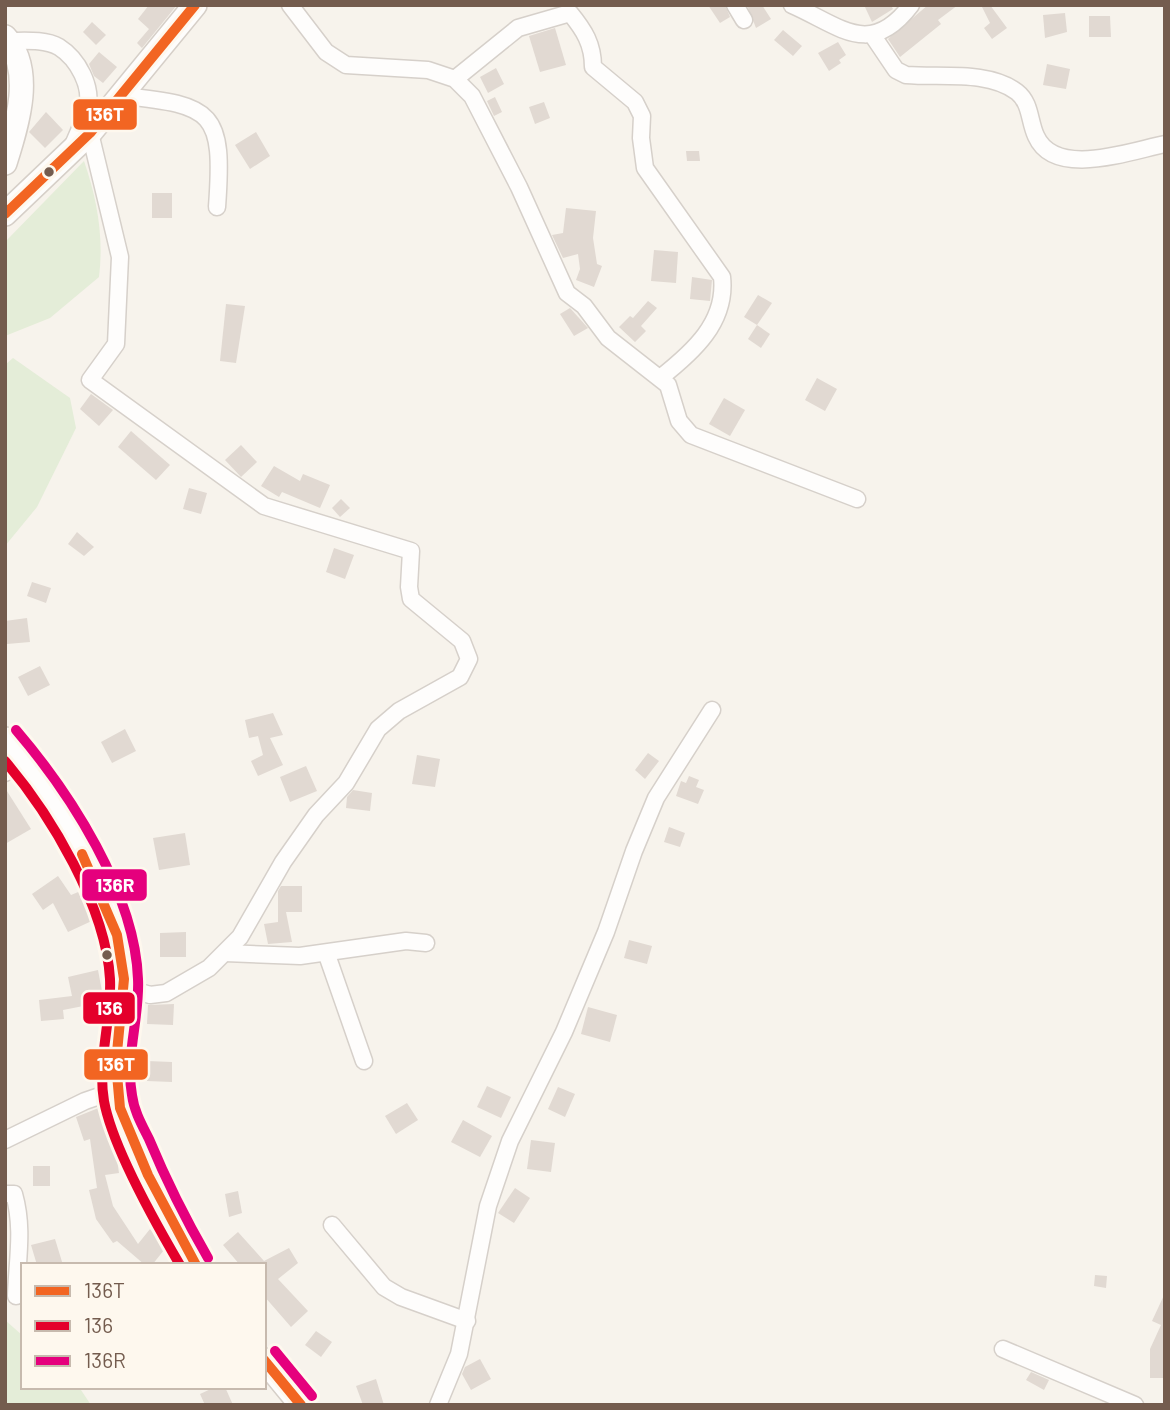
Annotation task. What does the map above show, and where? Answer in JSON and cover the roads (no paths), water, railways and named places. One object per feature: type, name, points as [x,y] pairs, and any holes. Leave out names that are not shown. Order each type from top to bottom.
[{"type":"main road","points":[[5,214],[90,133],[195,5]]},
{"type":"main road","points":[[5,163],[22,79],[20,60],[7,39]]},
{"type":"main road","points":[[5,739],[24,758],[53,798],[82,854],[117,935],[124,979],[118,1028],[117,1090],[120,1108],[148,1175],[195,1263]]},
{"type":"main road","points":[[266,1362],[301,1405]]},
{"type":"street","points":[[290,5],[326,52],[346,65],[428,70],[455,79],[472,96],[519,187],[567,293],[584,306],[616,345],[668,385],[679,421],[691,435],[857,499]]},
{"type":"street","points":[[735,5],[744,20]]},
{"type":"street","points":[[792,5],[852,34],[873,36],[900,19],[911,5]]},
{"type":"street","points":[[455,79],[518,28],[570,13],[589,40],[593,50],[593,67],[635,102],[642,116],[641,138],[645,168],[722,277],[724,295],[712,326],[694,352],[660,378]]},
{"type":"street","points":[[873,36],[896,70],[906,75],[995,80],[1018,93],[1026,102],[1036,137],[1047,152],[1058,158],[1093,158],[1165,144]]},
{"type":"street","points":[[7,39],[58,46],[77,65],[89,93],[88,108],[71,151]]},
{"type":"street","points":[[123,96],[174,101],[195,108],[205,117],[218,146],[220,168],[217,207]]},
{"type":"street","points":[[90,133],[120,257],[116,344],[90,380],[264,506],[411,551],[408,586],[411,599],[462,641],[469,659],[460,677],[399,711],[378,729],[346,783],[316,815],[283,862],[240,937],[209,968],[166,993],[150,995],[137,991],[124,979]]},
{"type":"street","points":[[438,1405],[459,1354],[488,1206],[510,1141],[564,1032],[656,799],[712,710]]},
{"type":"street","points":[[5,773],[24,758]]},
{"type":"street","points":[[225,953],[241,956],[327,955],[406,941],[426,943]]},
{"type":"street","points":[[327,955],[364,1061]]},
{"type":"street","points":[[5,1140],[85,1101],[117,1090]]},
{"type":"street","points":[[5,1194],[14,1194],[22,1239],[18,1255],[16,1296]]},
{"type":"street","points":[[332,1225],[384,1287],[401,1297],[467,1321]]},
{"type":"street","points":[[1003,1349],[1135,1405]]}]
